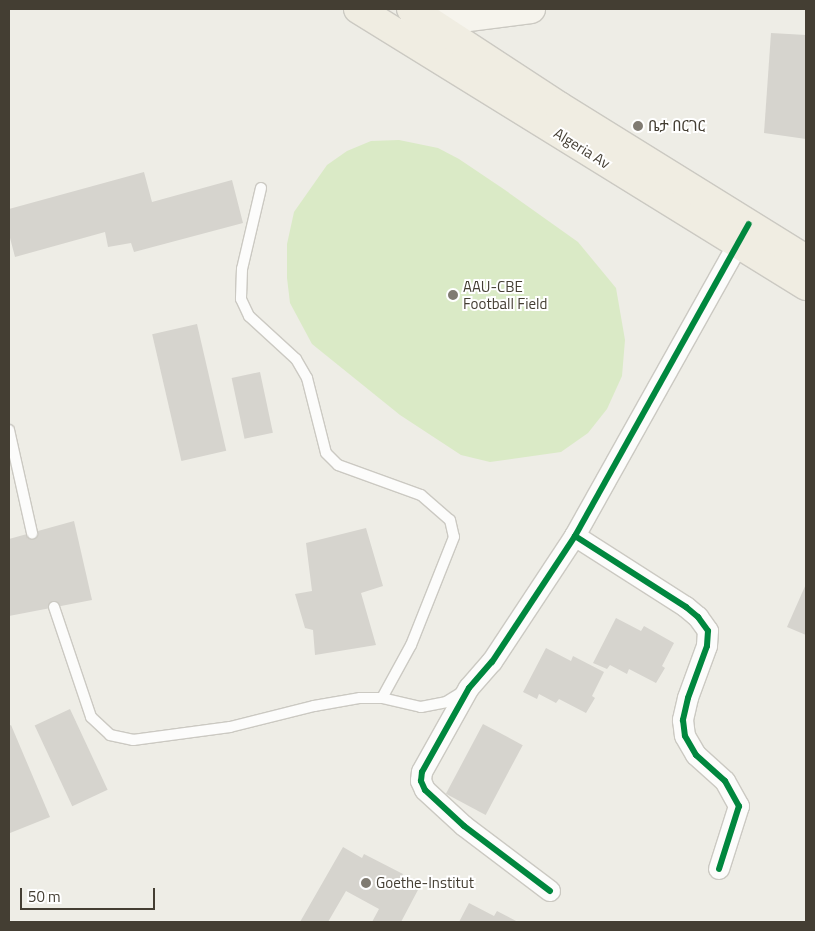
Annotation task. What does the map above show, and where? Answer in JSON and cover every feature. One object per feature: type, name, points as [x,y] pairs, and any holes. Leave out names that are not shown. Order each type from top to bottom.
[{"type":"main road","name":"Algeria Av","points":[[358,9],[743,235],[806,259]]},
{"type":"main road","points":[[390,27],[422,15],[531,9]]},
{"type":"main road","name":"Algeria Av","points":[[422,15],[559,106],[743,235],[806,286]]},
{"type":"street","points":[[550,890],[464,826],[425,790],[421,781],[422,772],[469,688],[492,662],[575,536],[743,235]]},
{"type":"street","points":[[575,536],[686,607],[698,617],[708,631],[708,646],[688,698],[683,720],[685,736],[696,755],[725,781],[739,806],[719,869]]},
{"type":"lane","points":[[261,188],[242,269],[240,299],[249,316],[296,360],[307,378],[326,453],[338,464],[421,495],[450,520],[454,537],[411,645],[382,698]]},
{"type":"lane","points":[[9,430],[32,533]]},
{"type":"lane","points":[[54,607],[91,717],[110,735],[133,740],[222,728],[314,706],[360,698],[382,698],[421,707],[446,702],[469,688]]},
{"type":"green space","name":"AAU-CBE Football Field","points":[[399,140],[438,148],[459,159],[505,190],[578,242],[616,288],[625,340],[622,376],[607,409],[588,433],[561,452],[490,462],[461,455],[400,415],[312,344],[290,303],[287,278],[287,244],[294,212],[327,165],[347,151],[371,141]]},
{"type":"building","points":[[771,33],[806,35],[806,139],[764,133]]},
{"type":"building","points":[[144,172],[152,202],[232,180],[243,223],[134,252],[131,243],[108,247],[105,232],[15,257],[9,234],[9,209]]},
{"type":"building","points":[[197,324],[226,451],[181,461],[152,334]]},
{"type":"building","points":[[260,372],[273,433],[245,439],[232,378]]},
{"type":"building","points":[[74,521],[92,600],[9,616],[9,539]]},
{"type":"building","points":[[366,528],[383,586],[361,593],[376,645],[315,655],[313,630],[305,628],[295,594],[312,591],[306,543]]},
{"type":"building","points":[[806,584],[806,635],[787,627]]},
{"type":"building","points":[[616,618],[641,631],[644,626],[674,643],[662,666],[665,668],[656,683],[629,669],[627,674],[610,665],[607,669],[593,663]]},
{"type":"building","points":[[546,648],[571,661],[573,656],[604,672],[592,696],[595,698],[586,713],[559,699],[556,703],[539,694],[537,699],[523,692]]},
{"type":"building","points":[[70,709],[108,790],[72,806],[35,725]]},
{"type":"building","points":[[483,724],[523,745],[486,815],[446,794]]},
{"type":"building","points":[[11,725],[50,817],[10,833],[9,726]]},
{"type":"building","name":"Goethe-Institut","points":[[343,847],[362,858],[364,854],[403,874],[401,878],[419,888],[401,922],[372,922],[379,909],[346,891],[328,922],[300,922]]},
{"type":"building","points":[[469,903],[494,916],[497,911],[518,922],[459,922]]},
{"type":"cycle path","points":[[550,891],[464,826],[425,790],[421,781],[422,772],[469,688],[492,662],[575,536],[749,224]]},
{"type":"cycle path","points":[[575,536],[686,607],[698,617],[708,631],[707,646],[688,698],[683,720],[685,736],[696,755],[725,781],[739,806],[719,869]]},
{"type":"place","name":"ቤታ በርገር","points":[[638,126]]},
{"type":"place","name":"AAU-CBE Football Field","points":[[453,295]]},
{"type":"place","name":"Goethe-Institut","points":[[366,883]]}]
